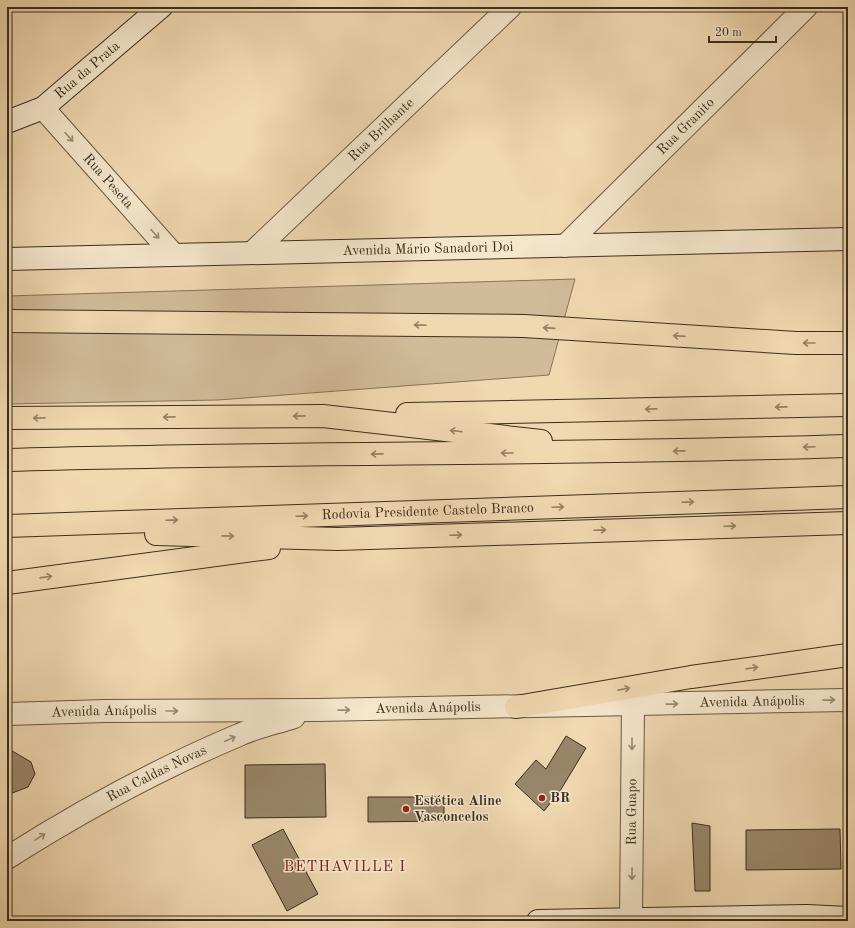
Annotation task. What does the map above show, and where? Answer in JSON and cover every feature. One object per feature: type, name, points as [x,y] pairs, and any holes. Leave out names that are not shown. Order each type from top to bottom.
[{"type":"highway","points":[[7,321],[524,326],[796,343],[848,343]]},
{"type":"highway","points":[[7,418],[323,416],[848,405]]},
{"type":"highway","points":[[323,416],[634,452]]},
{"type":"highway","points":[[7,460],[125,457],[634,452],[848,446]]},
{"type":"highway","name":"Rodovia Presidente Castelo Branco","points":[[7,526],[848,497]]},
{"type":"highway","points":[[7,583],[338,539],[510,508]]},
{"type":"highway","name":"Rodovia Presidente Castelo Branco","points":[[7,531],[338,539],[848,523]]},
{"type":"highway","points":[[516,707],[691,677],[848,655]]},
{"type":"street","name":"Rua da Prata","points":[[7,122],[43,108],[161,7]]},
{"type":"street","name":"Rua Brilhante","points":[[253,252],[510,7]]},
{"type":"street","name":"Rua Granito","points":[[565,246],[806,7]]},
{"type":"street","name":"Rua Peseta","points":[[43,108],[173,254]]},
{"type":"street","name":"Avenida Mário Sanadori Doi","points":[[7,259],[848,239]]},
{"type":"street","name":"Avenida Anápolis","points":[[7,714],[105,711],[516,707],[848,700]]},
{"type":"street","name":"Rua Guapo","points":[[631,918],[632,705]]},
{"type":"street","name":"Rua Caldas Novas","points":[[7,858],[69,819],[167,768],[240,734],[317,710]]},
{"type":"street","points":[[538,921],[631,918],[807,916],[848,918]]},
{"type":"shaded area","points":[[575,279],[549,375],[218,400],[7,404],[7,296]]},
{"type":"building","points":[[566,736],[586,748],[560,791],[544,811],[515,784],[536,760],[546,769]]},
{"type":"building","points":[[7,748],[31,762],[35,774],[28,787],[7,795]]},
{"type":"building","points":[[325,764],[326,817],[245,818],[245,765]]},
{"type":"building","name":"Estética Aline Vasconcelos","points":[[368,797],[444,797],[444,821],[368,822]]},
{"type":"building","points":[[692,823],[710,826],[710,891],[695,891]]},
{"type":"building","points":[[283,829],[318,894],[287,911],[252,845]]},
{"type":"building","points":[[840,829],[841,869],[746,870],[746,830]]},
{"type":"place","name":"BR","points":[[542,798]]},
{"type":"place","name":"Estética Aline Vasconcelos","points":[[406,809]]},
{"type":"district","name":"BETHAVILLE I","points":[[345,867]]}]
